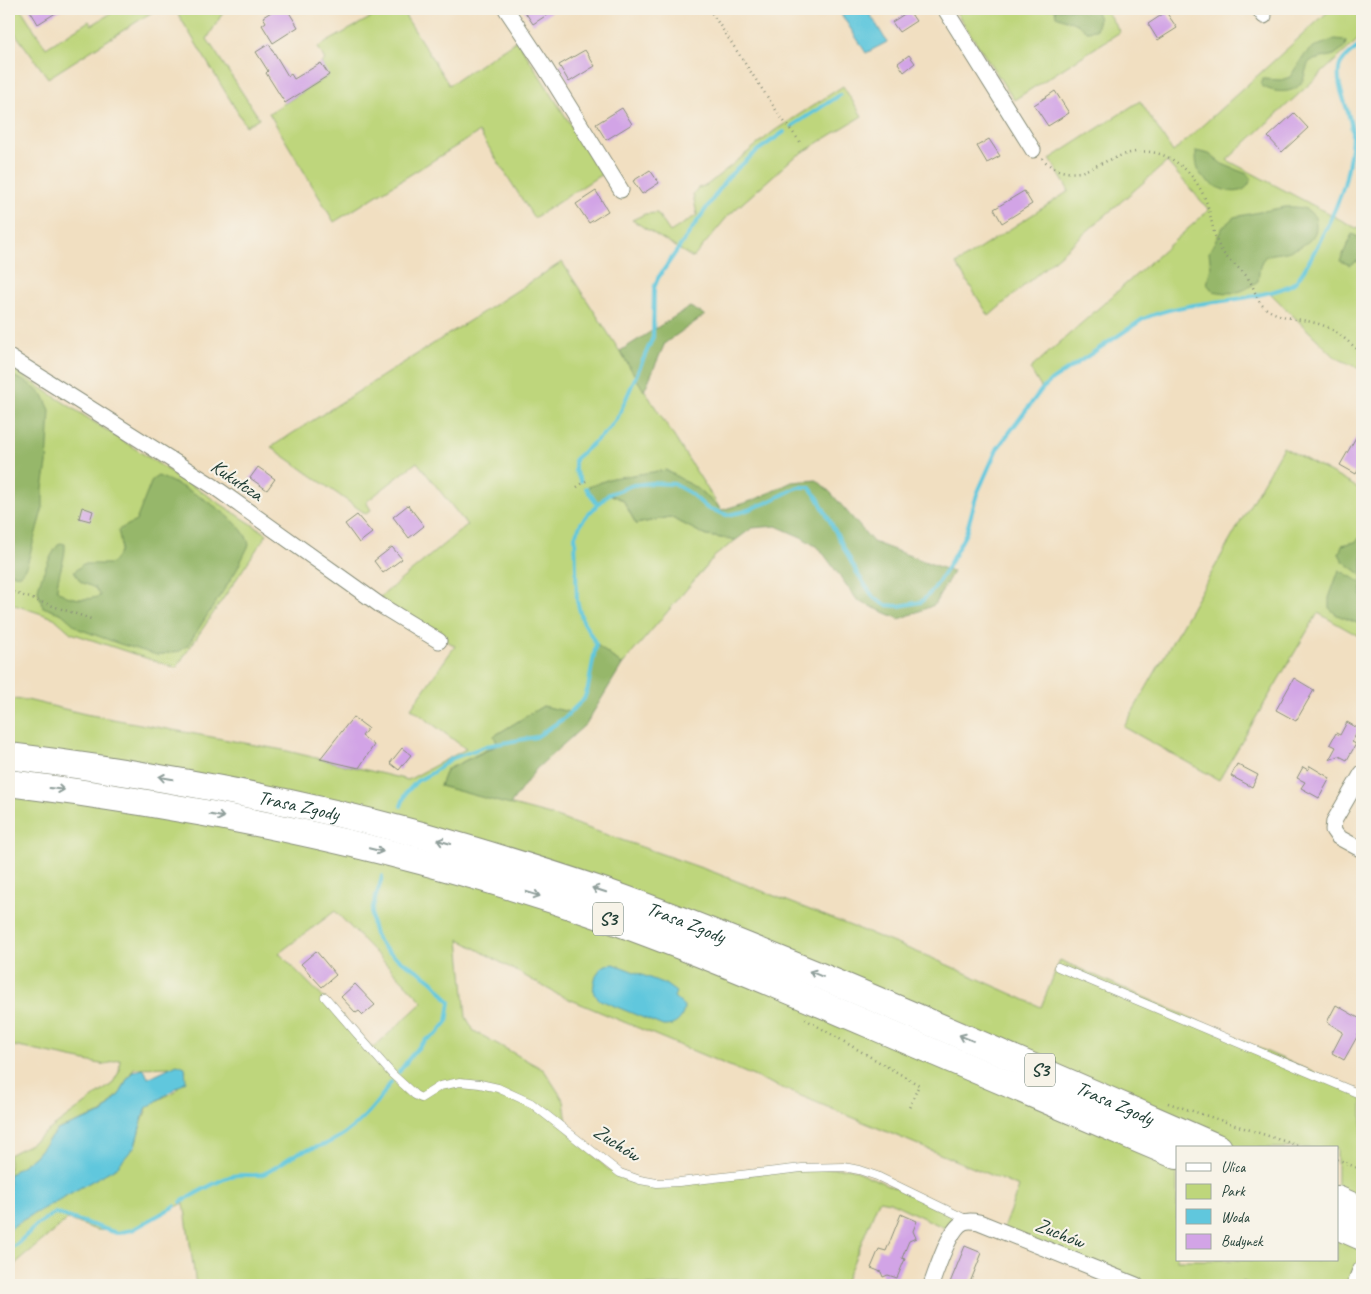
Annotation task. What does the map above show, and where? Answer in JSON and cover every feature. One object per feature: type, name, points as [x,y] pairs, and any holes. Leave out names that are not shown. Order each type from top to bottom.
[{"type":"highway","name":"Trasa Zgody","points":[[9,756],[127,772],[265,798],[417,834],[610,894],[695,924],[990,1048],[1208,1143]]},
{"type":"highway","name":"Trasa Zgody","points":[[9,782],[86,792],[324,837],[526,892],[600,916],[688,949],[1176,1156]]},
{"type":"street","points":[[506,9],[544,66],[621,190]]},
{"type":"street","points":[[945,9],[1033,150]]},
{"type":"street","name":"Kukułcza","points":[[9,357],[213,486],[380,605],[440,641]]},
{"type":"street","points":[[1362,772],[1334,821],[1333,830],[1338,837],[1362,850]]},
{"type":"street","points":[[931,1285],[953,1232],[959,1224],[969,1220]]},
{"type":"street","name":"Zuchów","points":[[969,1220],[979,1222],[1136,1285]]},
{"type":"street","points":[[1357,1285],[1362,1272]]},
{"type":"lane","points":[[1058,966],[1362,1095]]},
{"type":"lane","name":"Zuchów","points":[[325,997],[392,1074],[415,1095],[421,1098],[440,1086],[460,1082],[498,1088],[531,1103],[620,1173],[640,1180],[657,1183],[679,1182],[802,1168],[844,1168],[859,1170],[877,1176],[969,1220]]},
{"type":"lane","points":[[990,1048],[1057,1086]]},
{"type":"lane","points":[[979,1072],[1053,1094]]},
{"type":"lane","points":[[1176,1155],[1124,1120],[1208,1143]]},
{"type":"path","points":[[709,9],[774,109],[801,143]]},
{"type":"path","points":[[1033,150],[1058,171],[1073,173],[1081,172],[1129,153],[1140,152],[1161,154],[1180,164],[1189,172],[1203,192],[1221,250],[1248,278],[1262,306],[1271,312],[1328,328],[1344,337],[1362,353]]},
{"type":"path","points":[[578,487],[586,481]]},
{"type":"path","points":[[9,591],[91,619]]},
{"type":"path","points":[[802,1018],[919,1085],[909,1108]]},
{"type":"path","points":[[1167,1103],[1299,1146]]},
{"type":"path","points":[[1338,1159],[1362,1170]]},
{"type":"green space","points":[[9,9],[21,9],[46,48],[89,21],[92,25],[118,9],[157,9],[48,78],[9,25]]},
{"type":"green space","points":[[175,9],[225,9],[207,39],[259,118],[246,126]]},
{"type":"green space","points":[[386,9],[401,9],[449,85],[517,40],[602,174],[534,218],[479,132],[334,222],[269,113],[328,76],[321,63],[325,60],[318,47]]},
{"type":"green space","points":[[954,9],[1105,9],[1120,32],[1014,100]]},
{"type":"green space","points":[[1055,9],[1095,9],[1099,19],[1096,30],[1087,31],[1077,24],[1056,16]]},
{"type":"green space","points":[[1331,9],[1362,9],[1362,36],[1227,160],[1358,229],[1362,222],[1362,370],[1335,357],[1269,292],[1189,305],[1143,319],[1052,380],[1042,389],[1030,369],[1209,210],[1167,162],[989,316],[956,264],[1069,191],[1050,159],[1140,101],[1173,152]]},
{"type":"green space","points":[[1335,39],[1344,40],[1346,42],[1345,47],[1334,55],[1310,61],[1303,80],[1293,90],[1282,92],[1270,90],[1261,85],[1263,79],[1281,80],[1290,77],[1304,55],[1312,48]]},
{"type":"green space","points":[[843,86],[862,116],[792,159],[728,216],[693,258],[632,220],[645,214],[657,213],[670,232],[697,215],[693,194],[698,188],[707,185],[774,131]]},
{"type":"green space","points":[[1196,151],[1209,154],[1222,164],[1247,174],[1251,179],[1247,186],[1235,192],[1228,191],[1206,180],[1199,172]]},
{"type":"green space","points":[[1285,207],[1302,208],[1314,216],[1316,222],[1315,231],[1310,240],[1296,249],[1269,255],[1264,258],[1260,266],[1258,281],[1247,288],[1232,293],[1213,291],[1207,284],[1211,267],[1209,252],[1223,227],[1234,217]]},
{"type":"green space","points":[[1352,234],[1362,239],[1362,259],[1350,265],[1340,261]]},
{"type":"green space","points":[[562,262],[721,510],[698,489],[612,478],[586,488],[597,504],[609,494],[623,500],[636,524],[670,517],[707,536],[736,540],[715,556],[622,665],[596,644],[588,688],[584,699],[570,713],[543,706],[494,736],[498,744],[446,770],[440,786],[550,815],[716,873],[932,958],[1041,1007],[1060,960],[1362,1094],[1362,1285],[1252,1285],[1242,1281],[1241,1285],[1144,1285],[1002,1231],[1019,1187],[557,994],[459,939],[466,1017],[474,1031],[544,1070],[564,1101],[568,1131],[609,1170],[631,1182],[656,1186],[783,1170],[850,1168],[962,1218],[947,1229],[890,1202],[879,1200],[844,1285],[196,1285],[184,1203],[126,1232],[96,1230],[68,1219],[16,1263],[9,1282],[9,1229],[133,1148],[148,1105],[176,1091],[186,1070],[171,1067],[134,1068],[121,1092],[102,1113],[57,1130],[34,1157],[9,1175],[9,1155],[30,1144],[112,1084],[119,1072],[120,1059],[105,1065],[9,1045],[9,699],[27,700],[85,714],[283,750],[408,780],[466,749],[411,708],[455,646],[379,598],[467,525],[417,462],[366,502],[371,510],[366,514],[271,447]],"holes":[[[335,911],[423,1002],[373,1048],[279,953]]]},
{"type":"green space","points":[[690,307],[705,315],[665,343],[644,391],[620,351]]},
{"type":"green space","points":[[9,367],[267,534],[176,668],[71,633],[54,618],[9,603]]},
{"type":"green space","points":[[9,374],[28,383],[43,395],[50,410],[43,507],[27,565],[20,575],[9,573]]},
{"type":"green space","points":[[1283,447],[1362,490],[1362,638],[1318,613],[1219,780],[1124,727]]},
{"type":"green space","points":[[666,470],[698,489],[722,510],[754,500],[792,482],[817,480],[831,493],[873,542],[953,572],[934,605],[900,619],[858,601],[820,549],[801,537],[776,526],[752,528],[736,540],[707,536],[670,517],[636,524],[623,500],[609,494],[597,504],[586,488],[612,478]]},
{"type":"green space","points":[[158,476],[182,487],[225,514],[245,535],[249,545],[236,571],[188,645],[180,651],[157,655],[79,629],[62,614],[43,607],[38,591],[46,566],[60,543],[65,544],[65,550],[57,590],[66,596],[77,599],[89,599],[100,596],[95,588],[81,582],[74,572],[83,564],[110,564],[114,560],[120,549],[118,530],[136,521],[152,480]]},
{"type":"green space","points":[[1362,536],[1362,575],[1343,561],[1339,554],[1342,545],[1355,542]]},
{"type":"green space","points":[[1339,570],[1362,583],[1362,625],[1337,615],[1329,608],[1329,598]]},
{"type":"green space","points":[[596,644],[622,665],[586,724],[536,769],[510,805],[440,786],[446,770],[498,745],[494,736],[543,706],[570,712],[584,699],[588,688]]},
{"type":"water","points":[[838,9],[867,9],[887,42],[866,53]]},
{"type":"water","points":[[614,964],[665,984],[676,992],[674,997],[684,1006],[681,1018],[672,1025],[663,1026],[600,1000],[594,994],[596,978],[603,967]]},
{"type":"water","points":[[177,1064],[185,1067],[186,1081],[145,1109],[135,1146],[117,1167],[16,1224],[9,1231],[9,1175],[34,1157],[57,1130],[103,1113],[121,1092],[133,1071],[144,1069],[148,1078]]},
{"type":"building","points":[[29,9],[62,9],[38,24]]},
{"type":"building","points":[[276,9],[287,9],[298,27],[273,43],[262,25],[266,22],[263,17]]},
{"type":"building","points":[[523,9],[556,9],[533,24]]},
{"type":"building","points":[[909,11],[916,21],[899,32],[892,22]]},
{"type":"building","points":[[1166,12],[1177,28],[1158,40],[1148,24]]},
{"type":"building","points":[[269,44],[288,76],[291,74],[294,79],[321,63],[329,75],[285,103],[266,73],[268,71],[256,52]]},
{"type":"building","points":[[585,50],[595,66],[569,82],[559,65]]},
{"type":"building","points":[[909,55],[915,63],[904,72],[898,63]]},
{"type":"building","points":[[1055,91],[1069,113],[1048,126],[1034,105]]},
{"type":"building","points":[[622,108],[632,124],[606,140],[596,124]]},
{"type":"building","points":[[1294,113],[1308,128],[1282,152],[1268,137]]},
{"type":"building","points":[[989,139],[1000,156],[987,163],[977,146]]},
{"type":"building","points":[[650,170],[659,183],[642,194],[633,181]]},
{"type":"building","points":[[596,191],[608,211],[589,223],[576,204]]},
{"type":"building","points":[[1024,191],[1032,204],[1002,223],[994,209]]},
{"type":"building","points":[[1362,427],[1362,463],[1356,474],[1340,465]]},
{"type":"building","points":[[258,467],[275,479],[267,490],[250,478]]},
{"type":"building","points":[[408,505],[424,526],[409,538],[393,517]]},
{"type":"building","points":[[82,507],[93,511],[90,521],[79,518]]},
{"type":"building","points":[[357,515],[372,533],[359,543],[345,524]]},
{"type":"building","points":[[392,547],[402,559],[383,573],[374,561]]},
{"type":"building","points":[[1294,678],[1314,690],[1296,721],[1276,710]]},
{"type":"building","points":[[353,717],[368,728],[362,736],[374,745],[359,768],[320,759]]},
{"type":"building","points":[[1347,722],[1359,729],[1352,742],[1356,744],[1347,760],[1339,756],[1329,760],[1336,747],[1330,744],[1336,733],[1340,735]]},
{"type":"building","points":[[402,748],[411,755],[399,770],[390,763]]},
{"type":"building","points":[[1237,764],[1258,775],[1252,787],[1231,776]]},
{"type":"building","points":[[1310,766],[1330,778],[1319,798],[1301,788],[1305,782],[1297,778],[1303,767],[1308,770]]},
{"type":"building","points":[[316,951],[336,975],[322,987],[301,964]]},
{"type":"building","points":[[355,984],[375,1005],[363,1015],[359,1011],[356,1013],[341,997]]},
{"type":"building","points":[[1336,1005],[1362,1020],[1362,1028],[1344,1060],[1332,1053],[1343,1032],[1327,1022]]},
{"type":"building","points":[[901,1214],[917,1221],[913,1231],[916,1238],[909,1241],[902,1258],[905,1259],[897,1278],[888,1275],[883,1277],[881,1272],[871,1268],[879,1249],[886,1251]]},
{"type":"building","points":[[965,1246],[982,1253],[969,1285],[949,1285]]},
{"type":"waterway","points":[[401,806],[406,793],[417,781],[451,759],[486,746],[536,737],[563,719],[584,699],[588,688],[596,644],[582,619],[577,601],[575,536],[588,514],[609,494],[633,485],[651,483],[674,484],[690,493],[707,508],[727,515],[742,512],[766,503],[798,487],[809,487],[818,498],[857,573],[874,598],[886,605],[899,606],[921,602],[933,590],[966,533],[977,494],[997,449],[1042,389],[1052,380],[1143,319],[1157,313],[1283,289],[1294,283],[1299,277],[1325,230],[1342,193],[1350,157],[1352,132],[1340,85],[1339,69],[1345,58],[1362,44]]},
{"type":"waterway","points":[[792,126],[840,95]]},
{"type":"waterway","points":[[581,481],[575,471],[575,459],[606,432],[618,417],[653,337],[654,288],[658,278],[728,177],[757,151],[784,132]]},
{"type":"waterway","points":[[586,488],[597,504]]},
{"type":"waterway","points":[[382,876],[372,913],[373,927],[377,938],[383,947],[432,981],[450,1002],[447,1022],[437,1034],[426,1040],[414,1052],[399,1072]]},
{"type":"waterway","points":[[181,1202],[212,1184],[232,1176],[263,1174],[298,1153],[338,1138],[364,1117],[391,1082]]},
{"type":"waterway","points":[[9,1249],[37,1225],[55,1213],[117,1233],[132,1230],[175,1206]]}]
